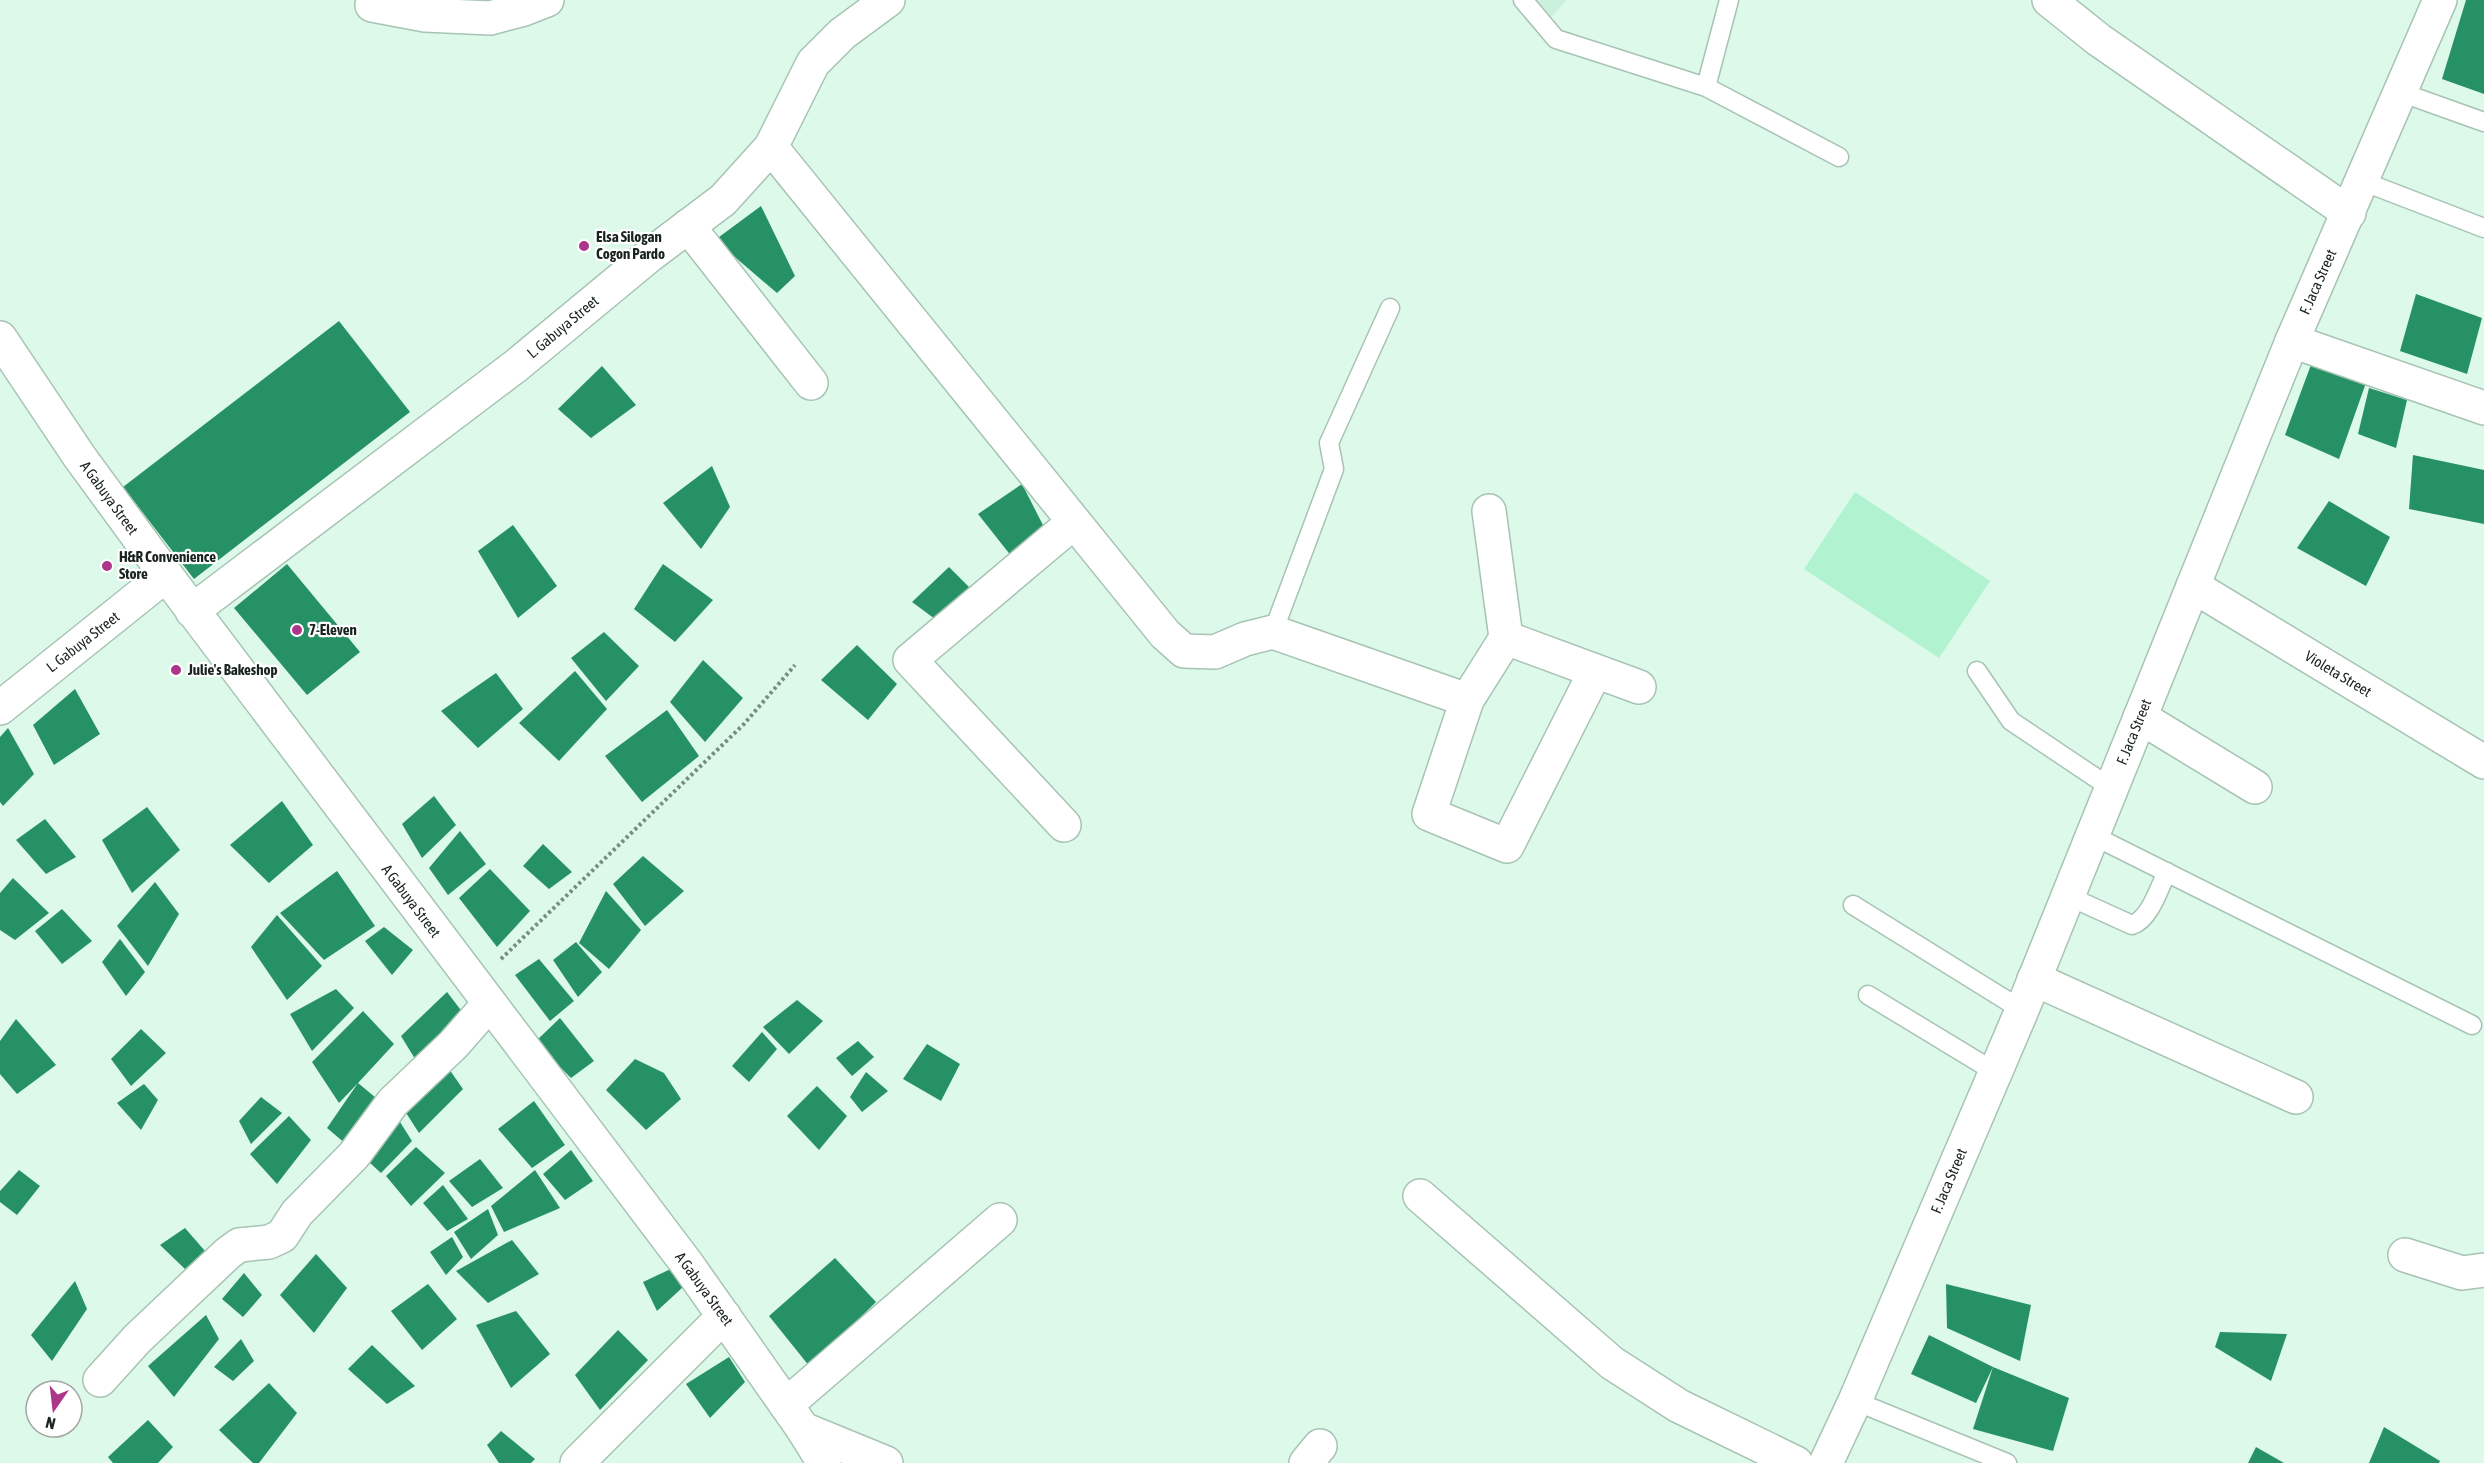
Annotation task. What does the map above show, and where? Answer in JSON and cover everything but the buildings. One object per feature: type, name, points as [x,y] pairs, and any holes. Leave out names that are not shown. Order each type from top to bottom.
[{"type":"street","points":[[372,6],[425,15],[490,18],[547,0]]},
{"type":"street","name":"L. Gabuya Street","points":[[192,611],[517,365],[723,200],[771,147],[813,63],[842,34],[888,0]]},
{"type":"street","points":[[2049,0],[2099,40],[2349,213]]},
{"type":"street","name":"F. Jaca Street","points":[[1826,1463],[1855,1401],[2022,1010],[2292,341],[2440,0]]},
{"type":"street","points":[[771,147],[1165,634],[1184,651],[1215,652],[1245,639],[1272,632],[1467,700]]},
{"type":"street","points":[[688,226],[811,383]]},
{"type":"street","name":"A Gabuya Street","points":[[0,338],[79,456],[192,611],[724,1316],[795,1417],[824,1463]]},
{"type":"street","points":[[2292,341],[2484,408]]},
{"type":"street","points":[[1489,511],[1506,638],[1467,700],[1429,814],[1507,846],[1595,672]]},
{"type":"street","points":[[1064,825],[910,660],[1074,522]]},
{"type":"street","name":"L. Gabuya Street","points":[[0,708],[166,575]]},
{"type":"street","name":"Violeta Street","points":[[2193,586],[2484,762]]},
{"type":"street","points":[[1506,638],[1639,687]]},
{"type":"street","points":[[2140,717],[2255,788]]},
{"type":"street","points":[[2034,979],[2296,1097]]},
{"type":"street","points":[[100,1380],[137,1339],[228,1252],[239,1245],[269,1242],[282,1236],[297,1213],[354,1155],[393,1102],[453,1045],[482,994]]},
{"type":"street","points":[[1420,1196],[1612,1363],[1679,1406],[1796,1463]]},
{"type":"street","points":[[886,1463],[795,1417],[1000,1220]]},
{"type":"street","points":[[2405,1255],[2462,1273],[2484,1270]]},
{"type":"street","points":[[577,1463],[724,1316]]},
{"type":"lane","points":[[1523,0],[1556,39],[1706,87],[1839,157]]},
{"type":"lane","points":[[1706,87],[1729,0]]},
{"type":"lane","points":[[2400,92],[2484,122]]},
{"type":"lane","points":[[2362,181],[2484,228]]},
{"type":"lane","points":[[1272,632],[1334,469],[1329,443],[1390,308]]},
{"type":"lane","points":[[1977,670],[2011,721],[2111,788]]},
{"type":"lane","points":[[2092,835],[2472,1025]]},
{"type":"lane","points":[[2068,896],[2132,925],[2138,923],[2144,916],[2167,872]]},
{"type":"lane","points":[[1853,905],[2022,1010]]},
{"type":"lane","points":[[1868,995],[1995,1072]]},
{"type":"lane","points":[[1855,1401],[2007,1463]]},
{"type":"path","points":[[482,994],[744,724],[795,665]]},
{"type":"shaded area","points":[[1536,0],[1567,0],[1551,17]]},
{"type":"green space","points":[[1855,492],[1990,581],[1939,658],[1804,569]]},
{"type":"place","name":"Elsa Silogan Cogon Pardo","points":[[584,246]]},
{"type":"place","name":"H&R Convenience Store","points":[[107,566]]},
{"type":"place","name":"7-Eleven","points":[[297,630]]},
{"type":"place","name":"Julie's Bakeshop","points":[[176,670]]}]
